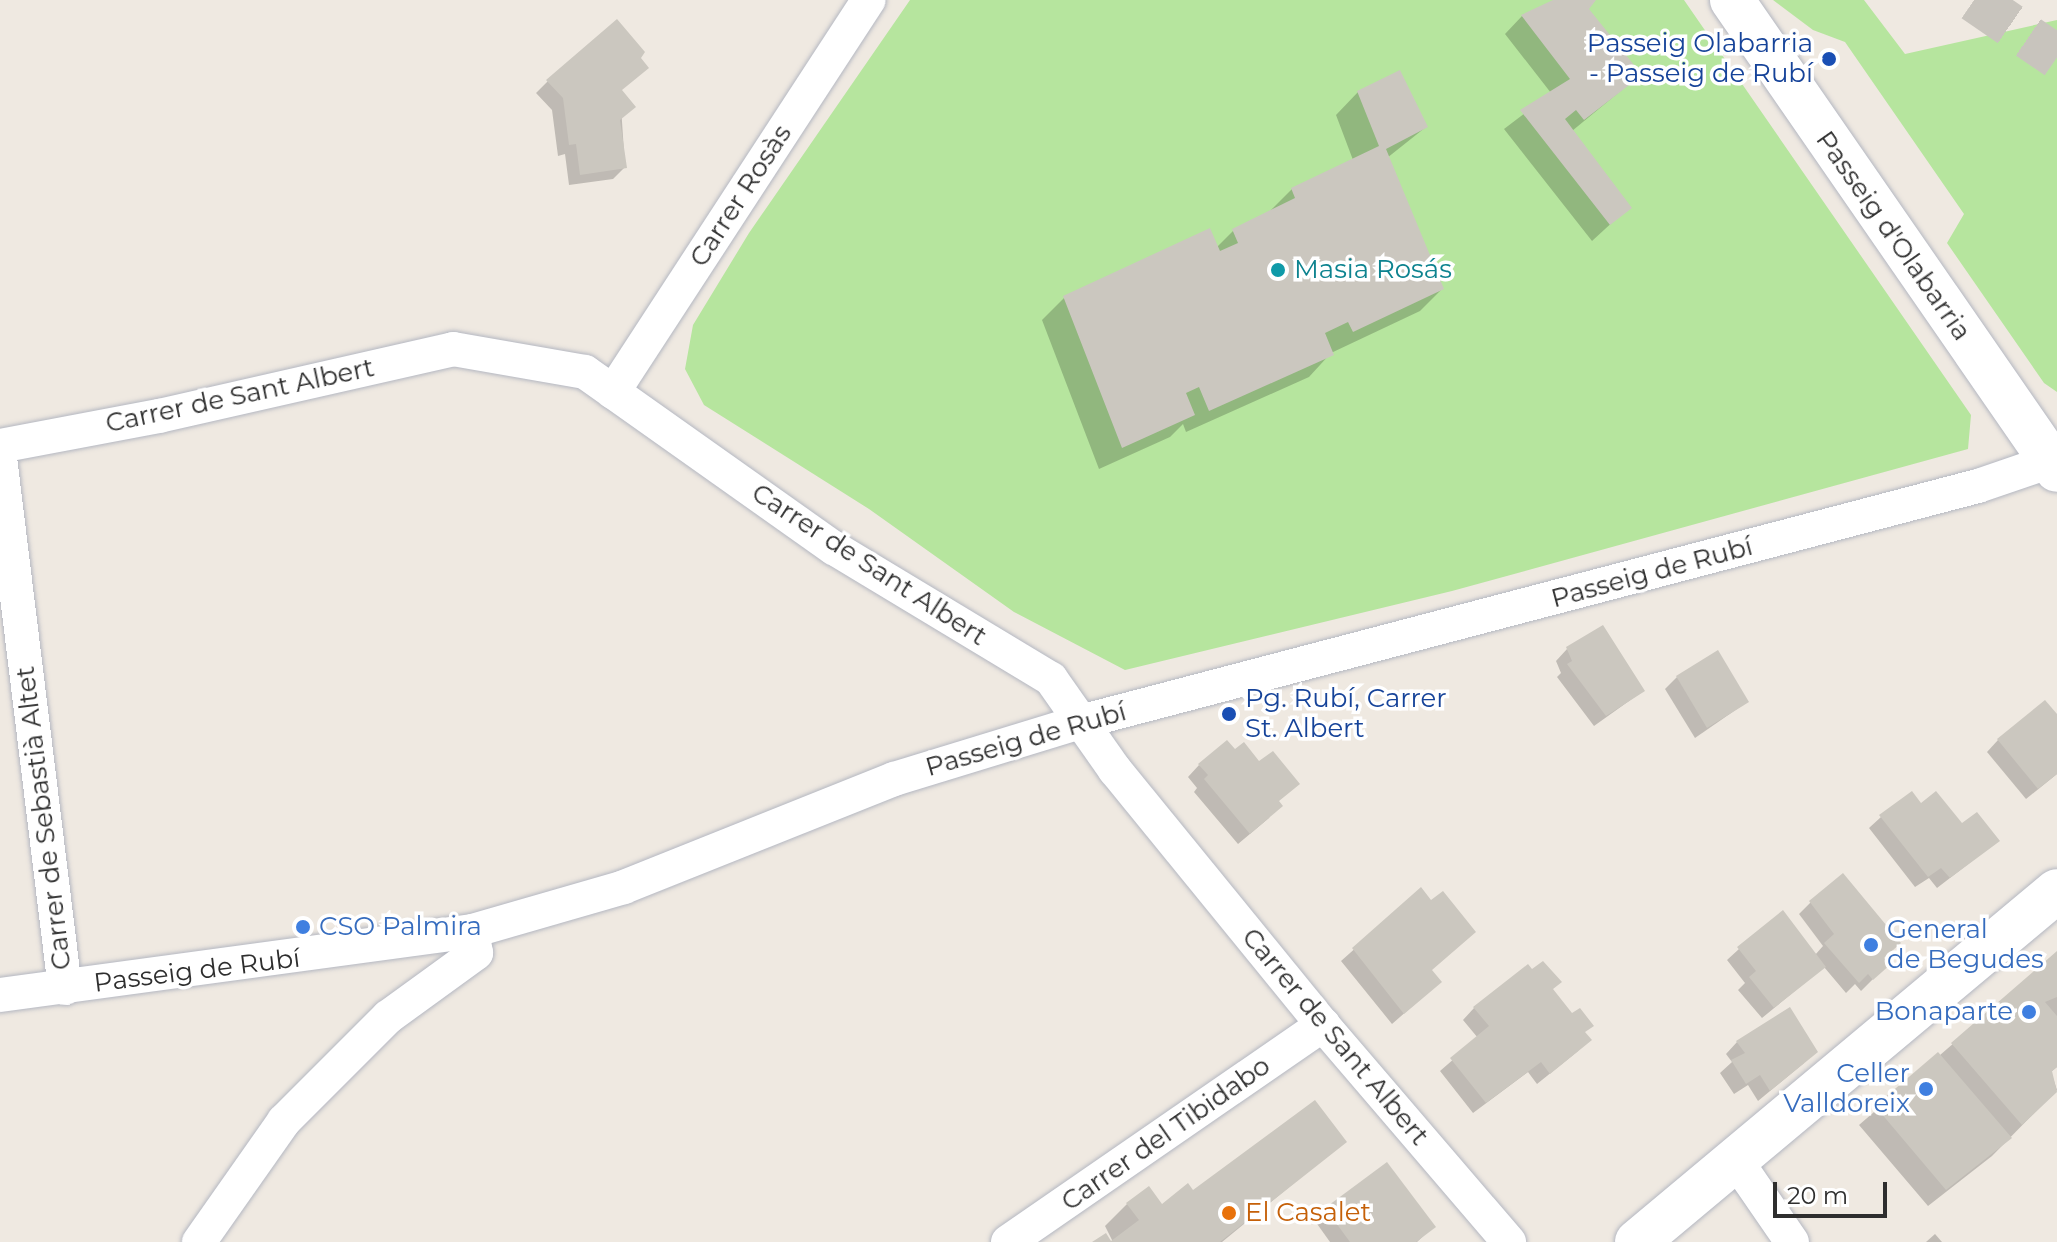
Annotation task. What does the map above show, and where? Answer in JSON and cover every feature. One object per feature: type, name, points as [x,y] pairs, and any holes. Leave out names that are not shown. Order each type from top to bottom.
[{"type":"main road","name":"Passeig d'Olabarria","points":[[1732,0],[2055,464]]},
{"type":"main road","points":[[1637,1242],[1737,1162],[2057,891]]},
{"type":"street","name":"Carrer Rosàs","points":[[613,392],[869,0]]},
{"type":"street","name":"Carrer de Sant Albert","points":[[0,446],[159,416],[453,349],[585,372],[834,548],[1051,679],[1084,721],[1115,770],[1323,1025],[1509,1242]]},
{"type":"street","name":"Carrer de Sebastià Altet","points":[[0,458],[65,988]]},
{"type":"street","name":"Passeig de Rubí","points":[[0,995],[472,931],[624,887],[894,779],[1084,721],[2055,464]]},
{"type":"street","points":[[199,1242],[284,1121],[388,1017],[476,953],[472,931]]},
{"type":"street","name":"Carrer del Tibidabo","points":[[1008,1242],[1323,1025]]},
{"type":"street","points":[[1737,1162],[1792,1242]]},
{"type":"green space","points":[[910,0],[1684,0],[1971,415],[1968,449],[1452,591],[1125,670],[1014,612],[869,509],[704,405],[685,369],[693,325],[749,233]]},
{"type":"green space","points":[[1773,0],[1864,0],[1905,54],[2057,20],[2057,392],[2044,383],[1947,243],[1964,214],[1845,42],[1813,30]]},
{"type":"building","points":[[1553,0],[1596,0],[1589,9],[1642,75],[1584,120],[1576,110],[1565,119],[1632,208],[1610,225],[1520,110],[1570,79],[1521,15]]},
{"type":"building","points":[[617,19],[645,52],[641,58],[649,68],[622,90],[636,107],[620,120],[627,168],[580,175],[576,144],[569,145],[563,98],[546,80]]},
{"type":"building","name":"Masia Rosás","points":[[1400,70],[1428,127],[1386,149],[1444,289],[1353,332],[1348,322],[1325,333],[1334,355],[1209,411],[1199,387],[1186,393],[1195,415],[1122,448],[1063,296],[1210,228],[1220,251],[1238,243],[1232,229],[1295,198],[1291,188],[1379,146],[1357,91]]},
{"type":"building","points":[[1603,625],[1645,691],[1606,716],[1567,664],[1572,661],[1566,647]]},
{"type":"building","points":[[1718,650],[1749,702],[1707,728],[1676,676]]},
{"type":"building","points":[[2045,700],[2057,714],[2057,774],[2038,789],[1997,739]]},
{"type":"building","points":[[1227,740],[1235,749],[1244,742],[1259,761],[1273,751],[1300,784],[1279,801],[1283,806],[1250,834],[1204,779],[1208,775],[1198,764]]},
{"type":"building","points":[[1912,791],[1921,803],[1936,791],[1962,823],[1977,812],[2000,841],[1950,878],[1941,868],[1928,877],[1879,815]]},
{"type":"building","points":[[1843,873],[1901,943],[1884,958],[1891,964],[1873,980],[1868,974],[1859,983],[1824,943],[1834,934],[1809,901]]},
{"type":"building","points":[[1421,887],[1431,900],[1443,891],[1476,932],[1432,970],[1442,982],[1404,1014],[1352,948]]},
{"type":"building","points":[[1783,910],[1826,967],[1774,1008],[1749,977],[1756,971],[1737,947]]},
{"type":"building","points":[[2057,951],[2057,997],[2045,1002],[2057,1016],[2057,1067],[2052,1071],[2057,1092],[2022,1125],[1951,1043]]},
{"type":"building","points":[[1543,961],[1562,982],[1553,989],[1572,1013],[1580,1008],[1594,1026],[1585,1032],[1592,1040],[1550,1074],[1541,1062],[1486,1103],[1450,1058],[1489,1026],[1473,1007],[1528,964],[1532,969]]},
{"type":"building","points":[[1790,1007],[1818,1052],[1770,1091],[1760,1075],[1746,1084],[1731,1060],[1745,1053],[1736,1041]]},
{"type":"building","points":[[1938,1052],[2012,1138],[1946,1190],[1875,1106]]},
{"type":"building","points":[[1315,1100],[1347,1142],[1220,1242],[1092,1242],[1106,1233],[1111,1241],[1139,1220],[1126,1203],[1149,1186],[1162,1204],[1188,1183],[1193,1190]]},
{"type":"building","points":[[1387,1162],[1436,1227],[1416,1242],[1350,1242],[1325,1208]]},
{"type":"tunnel","points":[[1974,0],[2057,57]]},
{"type":"place","name":"Passeig Olabarria - Passeig de Rubí","points":[[1829,59]]},
{"type":"place","name":"Masia Rosás","points":[[1278,270]]},
{"type":"place","name":"Pg. Rubí, Carrer St. Albert","points":[[1229,714]]},
{"type":"place","name":"CSO Palmira","points":[[303,927]]},
{"type":"place","name":"General de Begudes","points":[[1871,945]]},
{"type":"place","name":"Bonaparte","points":[[2029,1012]]},
{"type":"place","name":"Celler Valldoreix","points":[[1926,1089]]},
{"type":"place","name":"El Casalet","points":[[1229,1213]]}]
